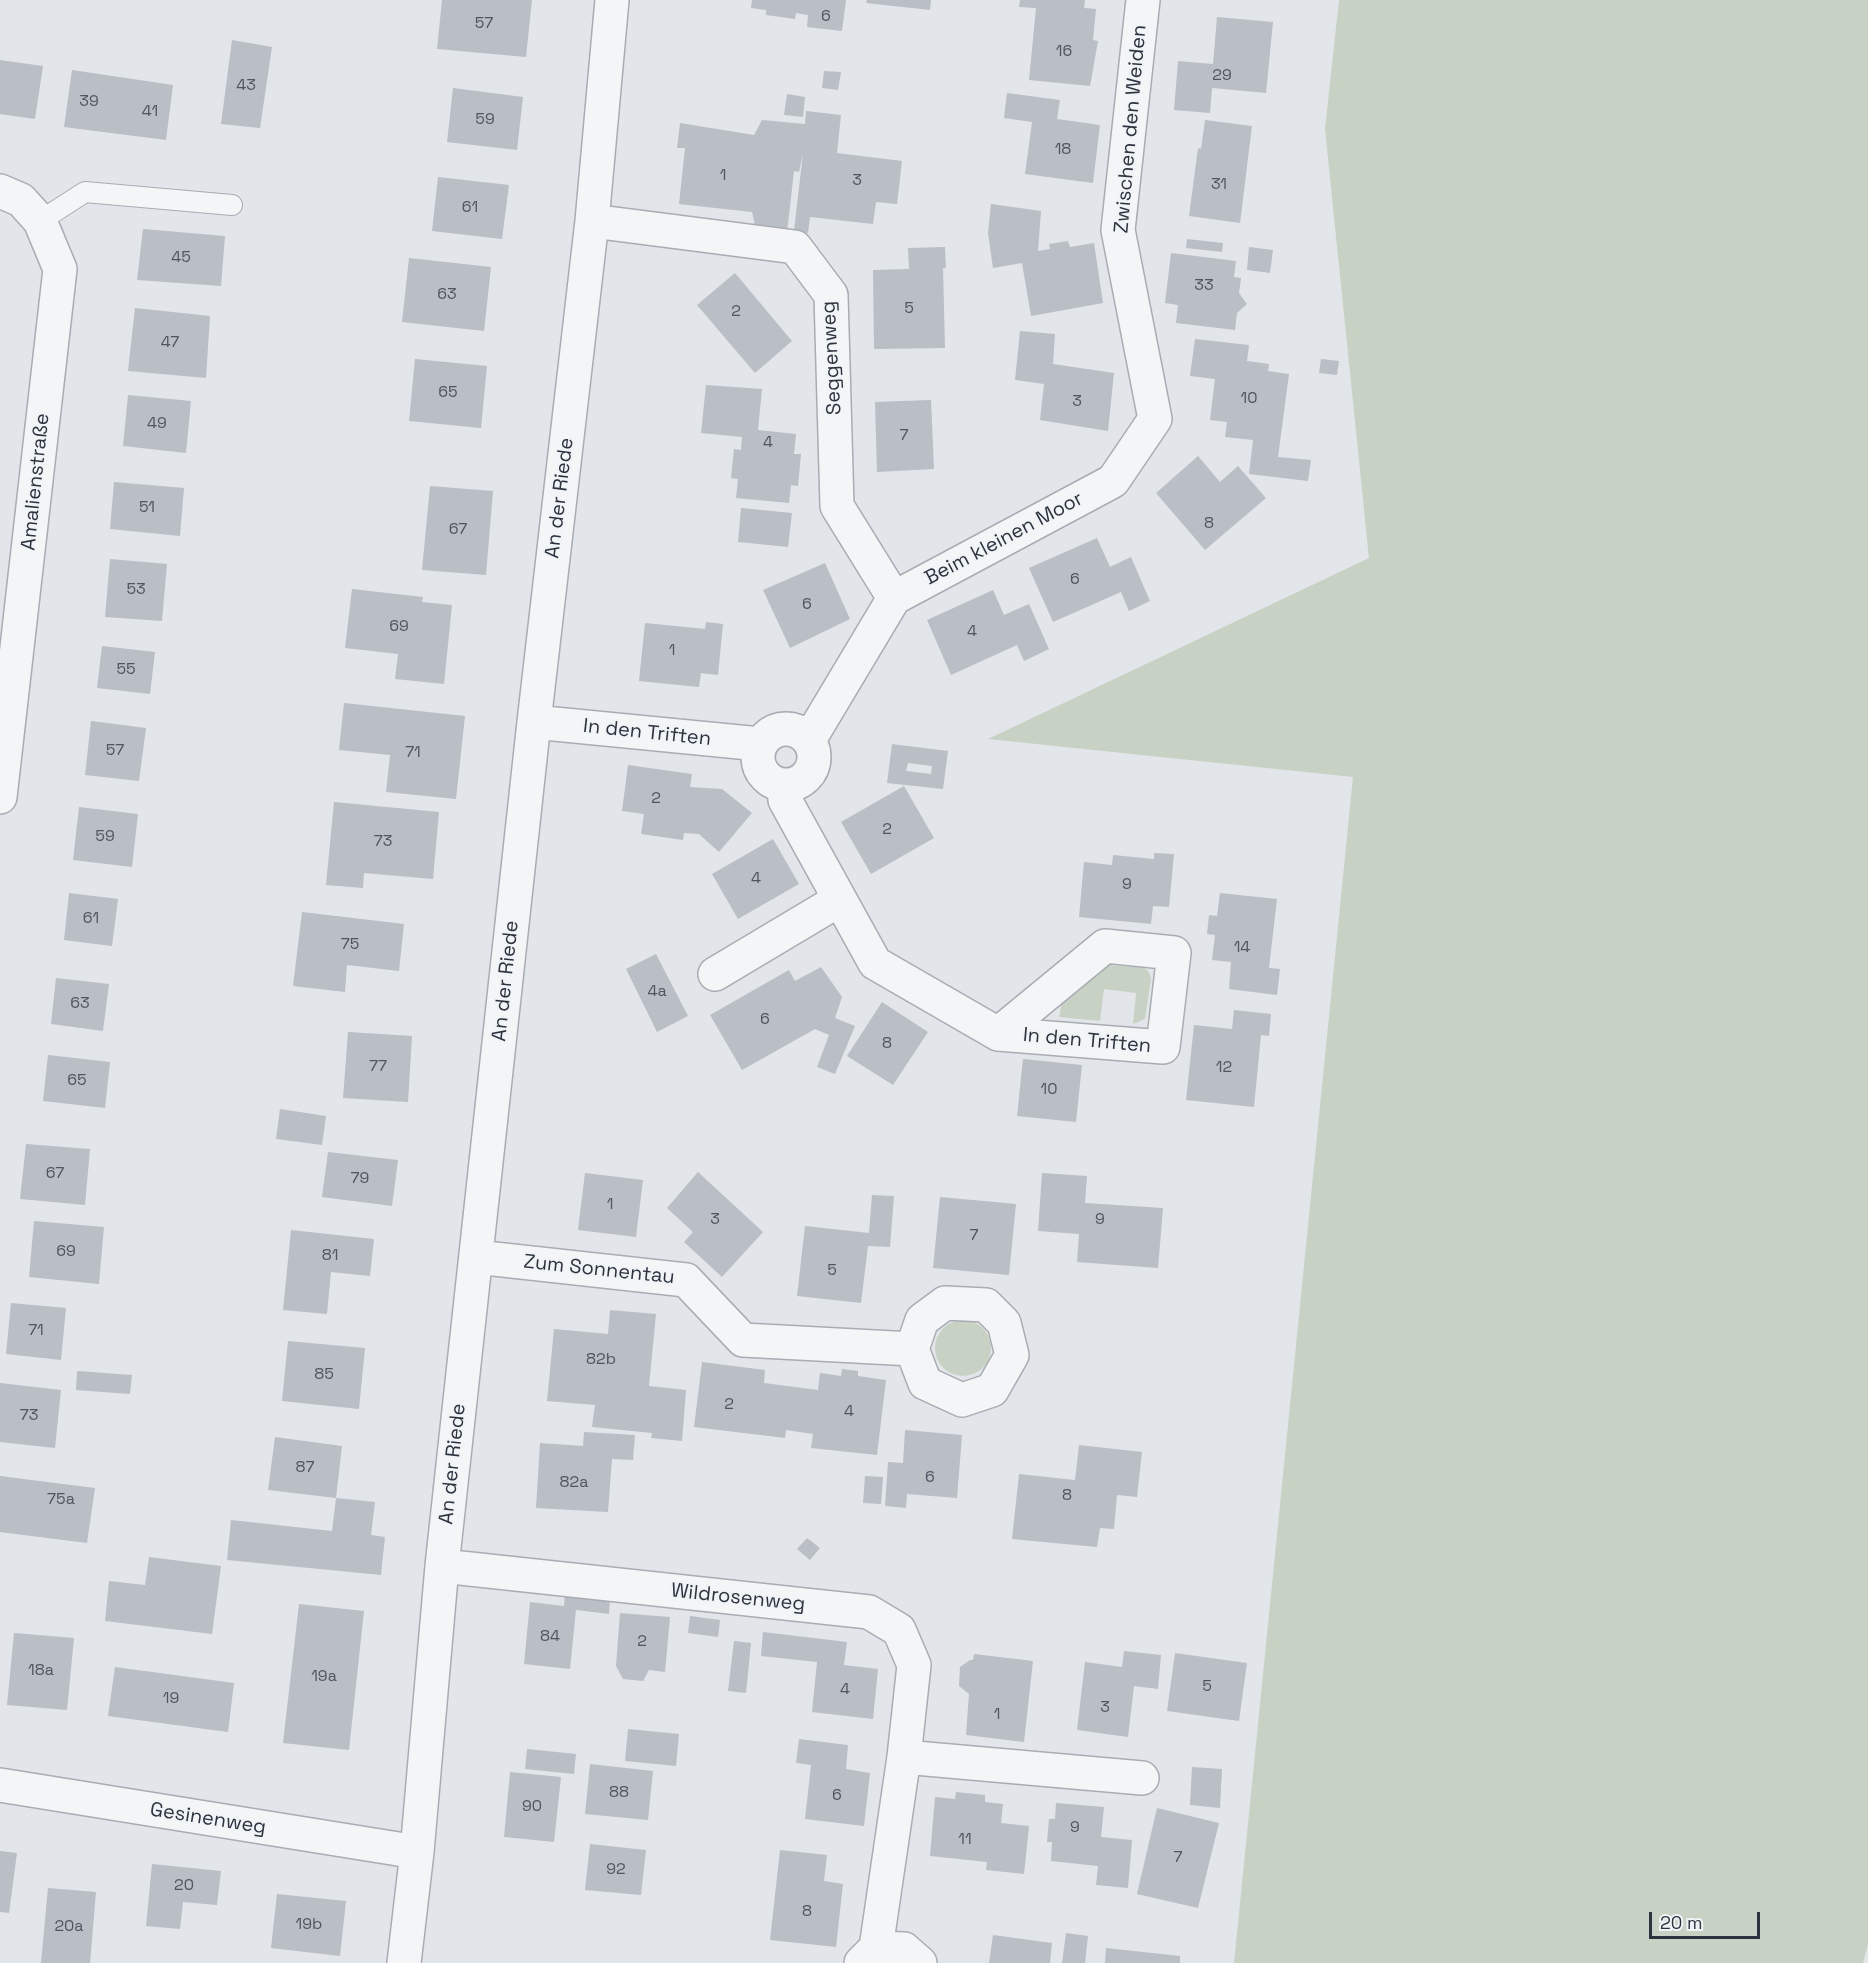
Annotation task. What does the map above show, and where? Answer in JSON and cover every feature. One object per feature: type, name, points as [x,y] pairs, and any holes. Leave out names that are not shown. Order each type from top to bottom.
[{"type":"street","name":"An der Riede","points":[[404,1963],[417,1852],[442,1566],[534,722],[592,220],[612,0]]},
{"type":"street","name":"Zwischen den Weiden","points":[[1137,329],[1118,230],[1143,0]]},
{"type":"street","name":"Amalienstraße","points":[[0,191],[21,200],[40,221],[60,269],[0,797]]},
{"type":"street","name":"Seggenweg","points":[[592,220],[795,247],[831,295],[837,506],[894,598]]},
{"type":"street","name":"Beim kleinen Moor","points":[[894,598],[1113,481],[1155,419],[1137,329]]},
{"type":"street","points":[[809,740],[894,598]]},
{"type":"street","name":"In den Triften","points":[[534,722],[760,744]]},
{"type":"street","points":[[784,728],[798,731],[809,740],[814,755],[811,771],[799,782],[783,785],[770,781],[760,771],[757,757],[760,744],[770,733],[784,728]]},
{"type":"street","name":"In den Triften","points":[[783,785],[785,800],[875,963],[998,1034],[1162,1047],[1174,953],[1105,946],[998,1034]]},
{"type":"street","points":[[716,974],[839,900]]},
{"type":"street","name":"Zum Sonnentau","points":[[476,1257],[686,1280],[743,1340],[912,1349]]},
{"type":"street","name":"Wildrosenweg","points":[[442,1566],[869,1612],[899,1630],[914,1665],[904,1757],[869,1956],[904,1948],[920,1963]]},
{"type":"street","points":[[904,1757],[1142,1778]]},
{"type":"street","name":"Gesinenweg","points":[[0,1785],[417,1852]]},
{"type":"lane","points":[[40,221],[85,192],[232,204]]},
{"type":"green space","points":[[1339,0],[1868,0],[1868,1944],[1863,1963],[1234,1963],[1353,777],[988,739],[1369,558],[1325,129]]},
{"type":"green space","points":[[1109,965],[1144,968],[1149,972],[1151,979],[1145,1019],[1133,1024],[1136,993],[1104,989],[1100,1021],[1059,1017],[1062,1002]]},
{"type":"green space","points":[[963,1320],[978,1325],[986,1333],[991,1348],[986,1363],[978,1371],[963,1376],[948,1371],[940,1363],[935,1348],[940,1333],[948,1325]]},
{"type":"building","points":[[442,0],[532,0],[526,57],[437,49]]},
{"type":"building","points":[[752,0],[846,0],[842,31],[807,27],[808,15],[796,13],[795,19],[766,15],[766,10],[751,8]]},
{"type":"building","points":[[867,0],[931,0],[930,10],[866,3]]},
{"type":"building","points":[[1020,0],[1085,0],[1084,8],[1096,9],[1093,40],[1098,41],[1090,86],[1029,80],[1036,8],[1019,7]]},
{"type":"building","points":[[1217,17],[1273,22],[1266,93],[1212,88],[1210,113],[1174,110],[1178,61],[1213,64]]},
{"type":"building","points":[[232,40],[272,47],[260,128],[221,124]]},
{"type":"building","points":[[0,60],[43,66],[35,119],[0,114]]},
{"type":"building","points":[[72,70],[173,85],[166,140],[64,127]]},
{"type":"building","points":[[824,71],[841,72],[838,90],[822,88]]},
{"type":"building","points":[[453,88],[523,97],[517,150],[447,142]]},
{"type":"building","points":[[1007,93],[1060,100],[1057,119],[1100,125],[1093,183],[1025,174],[1032,122],[1004,118]]},
{"type":"building","points":[[787,94],[805,97],[803,117],[784,115]]},
{"type":"building","points":[[806,111],[841,115],[837,153],[902,161],[897,204],[876,202],[873,224],[810,217],[808,233],[794,231],[803,153],[799,172],[794,171],[787,233],[756,229],[752,212],[679,204],[685,148],[677,148],[680,123],[754,135],[762,120],[805,124]]},
{"type":"building","points":[[1205,120],[1252,126],[1240,223],[1189,216],[1198,148],[1201,149]]},
{"type":"building","points":[[438,177],[509,185],[502,239],[432,231]]},
{"type":"building","points":[[991,204],[1041,211],[1038,251],[1050,249],[1049,244],[1068,241],[1070,247],[1094,243],[1103,303],[1031,316],[1022,263],[993,268],[988,233]]},
{"type":"building","points":[[143,229],[225,236],[221,286],[137,280]]},
{"type":"building","points":[[1187,239],[1223,243],[1222,252],[1186,248]]},
{"type":"building","points":[[945,247],[946,268],[943,268],[945,348],[874,349],[873,270],[909,269],[908,248]]},
{"type":"building","points":[[1249,247],[1273,250],[1270,273],[1247,270]]},
{"type":"building","points":[[1171,253],[1236,261],[1234,277],[1241,278],[1239,293],[1247,304],[1237,313],[1235,330],[1176,323],[1178,305],[1165,303]]},
{"type":"building","points":[[409,258],[491,267],[484,331],[402,322]]},
{"type":"building","points":[[735,273],[792,341],[755,373],[697,305]]},
{"type":"building","points":[[135,308],[210,316],[206,378],[128,371]]},
{"type":"building","points":[[1020,331],[1055,334],[1053,364],[1114,373],[1108,431],[1040,420],[1044,384],[1015,380]]},
{"type":"building","points":[[1195,339],[1249,345],[1247,361],[1269,364],[1268,371],[1289,374],[1278,457],[1311,460],[1308,481],[1249,474],[1253,440],[1225,437],[1227,422],[1210,420],[1215,379],[1190,376]]},
{"type":"building","points":[[415,359],[487,366],[481,428],[409,421]]},
{"type":"building","points":[[1321,359],[1339,361],[1337,375],[1319,373]]},
{"type":"building","points":[[706,385],[762,389],[758,430],[796,434],[794,454],[801,454],[798,486],[791,485],[789,503],[736,498],[738,479],[731,478],[734,449],[741,450],[742,437],[701,433]]},
{"type":"building","points":[[128,395],[191,401],[186,453],[123,446]]},
{"type":"building","points":[[931,400],[934,469],[877,472],[875,402]]},
{"type":"building","points":[[1198,456],[1220,482],[1238,466],[1266,498],[1205,550],[1156,493]]},
{"type":"building","points":[[114,482],[184,488],[180,536],[110,529]]},
{"type":"building","points":[[430,486],[493,491],[486,575],[422,570]]},
{"type":"building","points":[[741,508],[792,513],[788,547],[738,542]]},
{"type":"building","points":[[1097,538],[1110,567],[1131,557],[1150,601],[1129,611],[1121,592],[1053,622],[1029,568]]},
{"type":"building","points":[[110,559],[167,564],[162,621],[105,617]]},
{"type":"building","points":[[825,563],[850,619],[790,648],[763,590]]},
{"type":"building","points":[[352,589],[423,597],[422,602],[452,605],[444,684],[395,679],[398,654],[345,648]]},
{"type":"building","points":[[993,590],[1004,615],[1029,604],[1049,649],[1024,661],[1017,645],[951,675],[927,620]]},
{"type":"building","points":[[706,622],[723,624],[718,675],[701,673],[699,687],[639,681],[645,623],[705,629]]},
{"type":"building","points":[[102,646],[155,652],[150,694],[97,688]]},
{"type":"building","points":[[344,703],[465,716],[456,799],[386,792],[390,755],[339,750]]},
{"type":"building","points":[[91,721],[146,728],[139,781],[85,775]]},
{"type":"building","points":[[892,744],[948,751],[943,789],[887,783]],"holes":[[[908,763],[932,766],[931,774],[906,771]]]},
{"type":"building","points":[[628,765],[692,774],[690,787],[722,789],[752,813],[719,852],[699,834],[684,833],[683,840],[641,834],[644,814],[622,811]]},
{"type":"building","points":[[904,786],[934,838],[871,874],[841,822]]},
{"type":"building","points":[[334,802],[439,812],[433,879],[364,873],[363,888],[326,885]]},
{"type":"building","points":[[79,807],[138,814],[132,867],[73,860]]},
{"type":"building","points":[[773,839],[799,884],[738,919],[712,874]]},
{"type":"building","points":[[1154,853],[1174,854],[1169,907],[1153,906],[1151,924],[1079,917],[1084,862],[1112,865],[1113,855],[1154,859]]},
{"type":"building","points":[[69,893],[118,899],[112,946],[64,940]]},
{"type":"building","points":[[1220,893],[1277,899],[1269,968],[1280,969],[1277,995],[1229,989],[1231,962],[1212,960],[1215,935],[1207,934],[1209,915],[1217,916]]},
{"type":"building","points":[[302,912],[404,924],[399,971],[347,965],[345,992],[293,986]]},
{"type":"building","points":[[656,954],[688,1016],[657,1032],[626,969]]},
{"type":"building","points":[[821,967],[842,997],[835,1018],[855,1026],[835,1074],[817,1067],[829,1035],[815,1029],[742,1070],[710,1015],[789,970],[795,981]]},
{"type":"building","points":[[56,978],[109,984],[103,1031],[51,1024]]},
{"type":"building","points":[[882,1002],[928,1032],[893,1085],[847,1056]]},
{"type":"building","points":[[1234,1010],[1271,1014],[1269,1036],[1261,1035],[1254,1107],[1186,1100],[1194,1025],[1232,1029]]},
{"type":"building","points":[[348,1032],[412,1036],[408,1102],[343,1098]]},
{"type":"building","points":[[48,1055],[110,1062],[105,1108],[43,1101]]},
{"type":"building","points":[[1023,1059],[1082,1065],[1076,1122],[1017,1116]]},
{"type":"building","points":[[280,1109],[326,1116],[322,1145],[276,1139]]},
{"type":"building","points":[[26,1144],[90,1149],[85,1205],[20,1199]]},
{"type":"building","points":[[328,1152],[398,1160],[392,1206],[322,1197]]},
{"type":"building","points":[[698,1172],[763,1232],[722,1277],[684,1242],[693,1232],[667,1208]]},
{"type":"building","points":[[585,1173],[643,1180],[636,1237],[578,1230]]},
{"type":"building","points":[[1042,1173],[1087,1176],[1085,1203],[1163,1208],[1158,1268],[1077,1262],[1079,1234],[1038,1231]]},
{"type":"building","points":[[872,1195],[894,1196],[890,1247],[868,1246],[861,1303],[797,1296],[805,1226],[869,1233]]},
{"type":"building","points":[[940,1197],[1016,1204],[1009,1275],[933,1268]]},
{"type":"building","points":[[34,1221],[104,1227],[99,1284],[29,1277]]},
{"type":"building","points":[[291,1230],[374,1239],[370,1276],[331,1272],[327,1314],[283,1310]]},
{"type":"building","points":[[11,1303],[66,1308],[61,1360],[6,1354]]},
{"type":"building","points":[[610,1310],[656,1314],[649,1386],[686,1390],[682,1441],[651,1438],[652,1433],[592,1427],[595,1405],[547,1401],[554,1329],[608,1334]]},
{"type":"building","points":[[288,1341],[365,1348],[359,1409],[282,1401]]},
{"type":"building","points":[[702,1362],[765,1370],[764,1383],[818,1390],[820,1373],[841,1376],[842,1369],[858,1371],[858,1376],[886,1380],[877,1455],[811,1448],[813,1434],[786,1430],[785,1438],[694,1427]]},
{"type":"building","points":[[77,1371],[132,1375],[130,1394],[76,1390]]},
{"type":"building","points":[[0,1383],[61,1390],[55,1448],[0,1442]]},
{"type":"building","points":[[905,1430],[962,1435],[957,1498],[907,1494],[906,1508],[885,1506],[888,1462],[903,1463]]},
{"type":"building","points":[[584,1432],[635,1435],[633,1460],[612,1459],[608,1512],[536,1508],[540,1443],[583,1446]]},
{"type":"building","points":[[275,1437],[342,1446],[336,1498],[268,1490]]},
{"type":"building","points":[[1079,1445],[1142,1452],[1137,1497],[1117,1495],[1114,1529],[1100,1528],[1097,1547],[1012,1539],[1019,1474],[1075,1480]]},
{"type":"building","points":[[0,1476],[95,1488],[87,1543],[0,1532]]},
{"type":"building","points":[[865,1476],[883,1477],[881,1504],[863,1503]]},
{"type":"building","points":[[336,1498],[375,1502],[371,1535],[385,1537],[381,1575],[227,1560],[231,1520],[332,1531]]},
{"type":"building","points":[[807,1538],[820,1548],[810,1560],[797,1549]]},
{"type":"building","points":[[149,1557],[221,1566],[212,1634],[105,1621],[109,1581],[145,1585]]},
{"type":"building","points":[[565,1593],[610,1597],[609,1614],[576,1610],[570,1669],[524,1664],[530,1602],[564,1606]]},
{"type":"building","points":[[299,1604],[364,1611],[349,1750],[283,1743]]},
{"type":"building","points":[[620,1613],[670,1617],[665,1672],[649,1670],[643,1681],[623,1679],[616,1666]]},
{"type":"building","points":[[690,1616],[720,1620],[718,1637],[688,1633]]},
{"type":"building","points":[[763,1632],[847,1642],[844,1665],[878,1669],[873,1719],[812,1712],[817,1662],[761,1656]]},
{"type":"building","points":[[14,1633],[74,1638],[67,1710],[7,1705]]},
{"type":"building","points":[[734,1641],[751,1643],[746,1693],[728,1691]]},
{"type":"building","points":[[1124,1651],[1161,1655],[1158,1689],[1134,1686],[1128,1737],[1077,1730],[1085,1662],[1122,1667]]},
{"type":"building","points":[[1175,1653],[1247,1663],[1239,1721],[1167,1711]]},
{"type":"building","points":[[974,1654],[1033,1661],[1024,1742],[966,1735],[969,1694],[959,1686],[960,1667],[973,1660]]},
{"type":"building","points":[[115,1667],[234,1683],[228,1732],[108,1716]]},
{"type":"building","points":[[628,1729],[679,1734],[676,1766],[625,1761]]},
{"type":"building","points":[[799,1739],[848,1745],[846,1769],[870,1773],[864,1826],[805,1819],[811,1765],[796,1763]]},
{"type":"building","points":[[527,1749],[576,1754],[574,1774],[525,1769]]},
{"type":"building","points":[[590,1764],[653,1771],[648,1820],[585,1814]]},
{"type":"building","points":[[1192,1767],[1222,1769],[1220,1808],[1190,1805]]},
{"type":"building","points":[[510,1772],[561,1777],[554,1842],[504,1837]]},
{"type":"building","points":[[956,1792],[985,1795],[985,1802],[1003,1804],[1001,1823],[1029,1826],[1024,1874],[986,1870],[987,1862],[930,1856],[935,1797],[955,1799]]},
{"type":"building","points":[[1056,1803],[1104,1807],[1101,1837],[1132,1840],[1128,1888],[1096,1885],[1098,1866],[1051,1861],[1052,1842],[1047,1842],[1049,1819],[1055,1819]]},
{"type":"building","points":[[1157,1808],[1219,1823],[1198,1908],[1137,1894]]},
{"type":"building","points":[[590,1844],[646,1850],[641,1895],[585,1890]]},
{"type":"building","points":[[780,1850],[827,1855],[824,1881],[843,1884],[836,1947],[770,1940]]},
{"type":"building","points":[[0,1851],[17,1853],[9,1913],[0,1912]]},
{"type":"building","points":[[152,1864],[221,1871],[217,1905],[183,1902],[180,1929],[146,1926]]},
{"type":"building","points":[[48,1888],[96,1892],[90,1963],[41,1963]]},
{"type":"building","points":[[277,1894],[346,1901],[340,1956],[271,1948]]},
{"type":"building","points":[[1066,1933],[1088,1936],[1085,1963],[1062,1963]]},
{"type":"building","points":[[993,1935],[1052,1943],[1050,1963],[989,1963]]},
{"type":"building","points":[[1106,1948],[1180,1956],[1180,1963],[1105,1963]]}]
